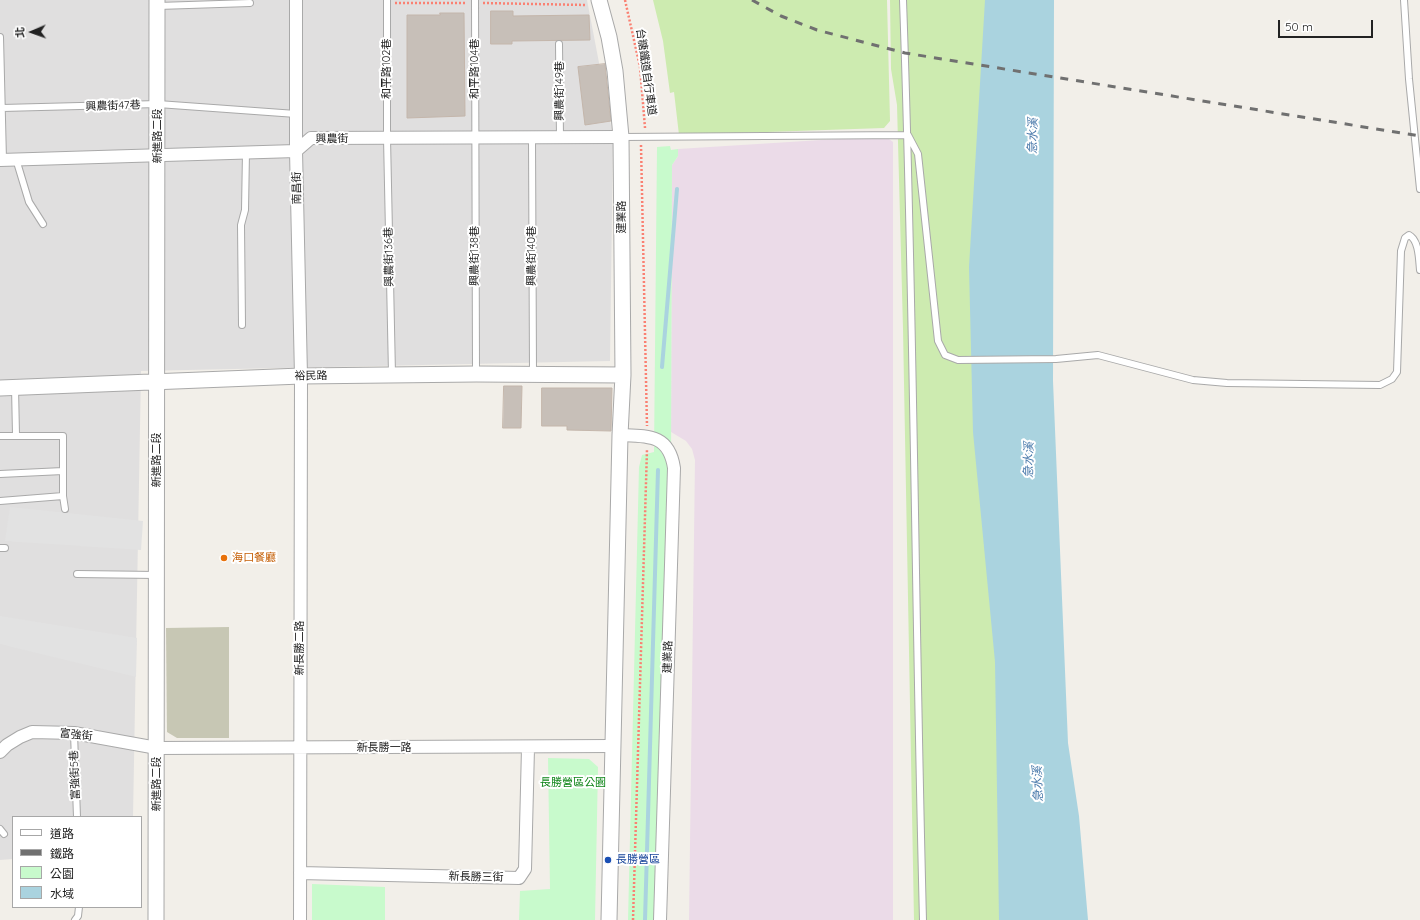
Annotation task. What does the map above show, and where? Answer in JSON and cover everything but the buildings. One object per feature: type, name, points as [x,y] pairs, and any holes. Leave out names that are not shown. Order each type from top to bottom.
[{"type":"street","name":"南昌街","points":[[296,0],[296,151],[301,376]]},
{"type":"street","name":"建業路","points":[[600,2],[609,37],[615,71],[621,138],[623,375],[620,435],[612,746],[609,920]]},
{"type":"street","name":"新進路二段","points":[[156,920],[157,3]]},
{"type":"street","name":"興農街","points":[[296,151],[311,138],[621,138]]},
{"type":"street","points":[[6,160],[296,151]]},
{"type":"street","name":"裕民路","points":[[0,388],[301,376],[476,374],[623,375]]},
{"type":"street","name":"新長勝二路","points":[[300,920],[301,376]]},
{"type":"street","name":"建業路","points":[[620,435],[647,436],[655,438],[667,447],[672,454],[674,468],[660,920]]},
{"type":"street","name":"富強街","points":[[0,752],[7,745],[32,732],[74,733],[157,748]]},
{"type":"street","name":"新長勝一路","points":[[157,748],[528,748],[612,746]]},
{"type":"street","name":"新長勝三街","points":[[300,873],[519,878],[525,869],[528,748]]},
{"type":"lane","points":[[903,0],[908,135],[917,714],[923,920]]},
{"type":"lane","points":[[1404,0],[1409,79],[1420,189]]},
{"type":"lane","name":"和平路104巷","points":[[475,1],[475,138]]},
{"type":"lane","name":"和平路102巷","points":[[387,2],[387,138]]},
{"type":"lane","points":[[157,3],[250,3]]},
{"type":"lane","points":[[0,37],[1,120],[6,160],[29,202],[44,224]]},
{"type":"lane","name":"興農街149巷","points":[[559,44],[560,138]]},
{"type":"lane","name":"興農街47巷","points":[[2,108],[158,104],[296,114]]},
{"type":"lane","points":[[621,138],[908,135]]},
{"type":"lane","points":[[908,135],[918,154],[938,341],[945,356],[951,359],[989,361],[1056,359],[1098,355],[1193,380],[1227,383],[1380,385],[1392,379],[1397,372],[1401,252],[1405,238],[1409,235],[1415,242],[1420,270]]},
{"type":"lane","name":"興農街136巷","points":[[387,138],[392,375]]},
{"type":"lane","name":"興農街138巷","points":[[475,138],[476,374]]},
{"type":"lane","name":"興農街140巷","points":[[532,138],[533,374]]},
{"type":"lane","points":[[242,325],[241,225],[245,210],[246,152]]},
{"type":"lane","points":[[15,387],[16,435]]},
{"type":"lane","points":[[0,436],[63,436],[63,496],[65,509]]},
{"type":"lane","points":[[0,474],[63,471]]},
{"type":"lane","points":[[0,500],[63,496]]},
{"type":"lane","points":[[77,574],[156,575]]},
{"type":"lane","name":"富強街5巷","points":[[74,733],[77,816]]},
{"type":"lane","points":[[75,920],[78,916],[79,908]]},
{"type":"path","name":"台糖鐵道自行車道","points":[[625,0],[640,66],[645,109],[645,133],[641,146],[647,436],[633,920]]},
{"type":"path","points":[[387,2],[600,2]]},
{"type":"shaded area","points":[[0,0],[587,0],[613,136],[610,361],[141,371],[133,816],[12,816],[12,859],[0,860]]},
{"type":"shaded area","points":[[885,136],[893,142],[893,920],[689,920],[695,460],[692,449],[686,441],[671,432],[672,165],[678,156],[678,149]]},
{"type":"shaded area","points":[[10,507],[143,521],[141,550],[5,541]]},
{"type":"shaded area","points":[[0,616],[137,638],[136,677],[0,644]]},
{"type":"shaded area","points":[[229,627],[229,738],[177,738],[167,732],[166,628]]},
{"type":"green space","points":[[653,0],[887,0],[890,121],[884,128],[679,135],[674,92],[670,93],[663,41]]},
{"type":"green space","points":[[890,0],[1012,0],[1009,920],[914,920],[903,329],[897,105],[891,69]]},
{"type":"green space","points":[[670,146],[671,150],[678,149],[678,156],[672,165],[671,469],[659,920],[628,920],[639,467],[642,455],[654,452],[657,147]]},
{"type":"green space","name":"長勝營區公園","points":[[548,758],[589,759],[598,767],[595,920],[519,920],[520,891],[550,889]]},
{"type":"green space","points":[[312,884],[385,887],[385,920],[312,920]]},
{"type":"water","name":"急水溪","points":[[985,0],[1054,0],[1053,381],[1068,743],[1079,816],[1088,920],[999,920],[995,662],[973,432],[969,267]]},
{"type":"waterway","points":[[662,367],[677,189]]},
{"type":"waterway","points":[[645,920],[658,470]]},
{"type":"railway","points":[[752,0],[781,16],[817,30],[905,53],[1420,136]]},
{"type":"place","name":"海口餐廳","points":[[224,558]]},
{"type":"place","name":"長勝營區","points":[[608,860]]}]
